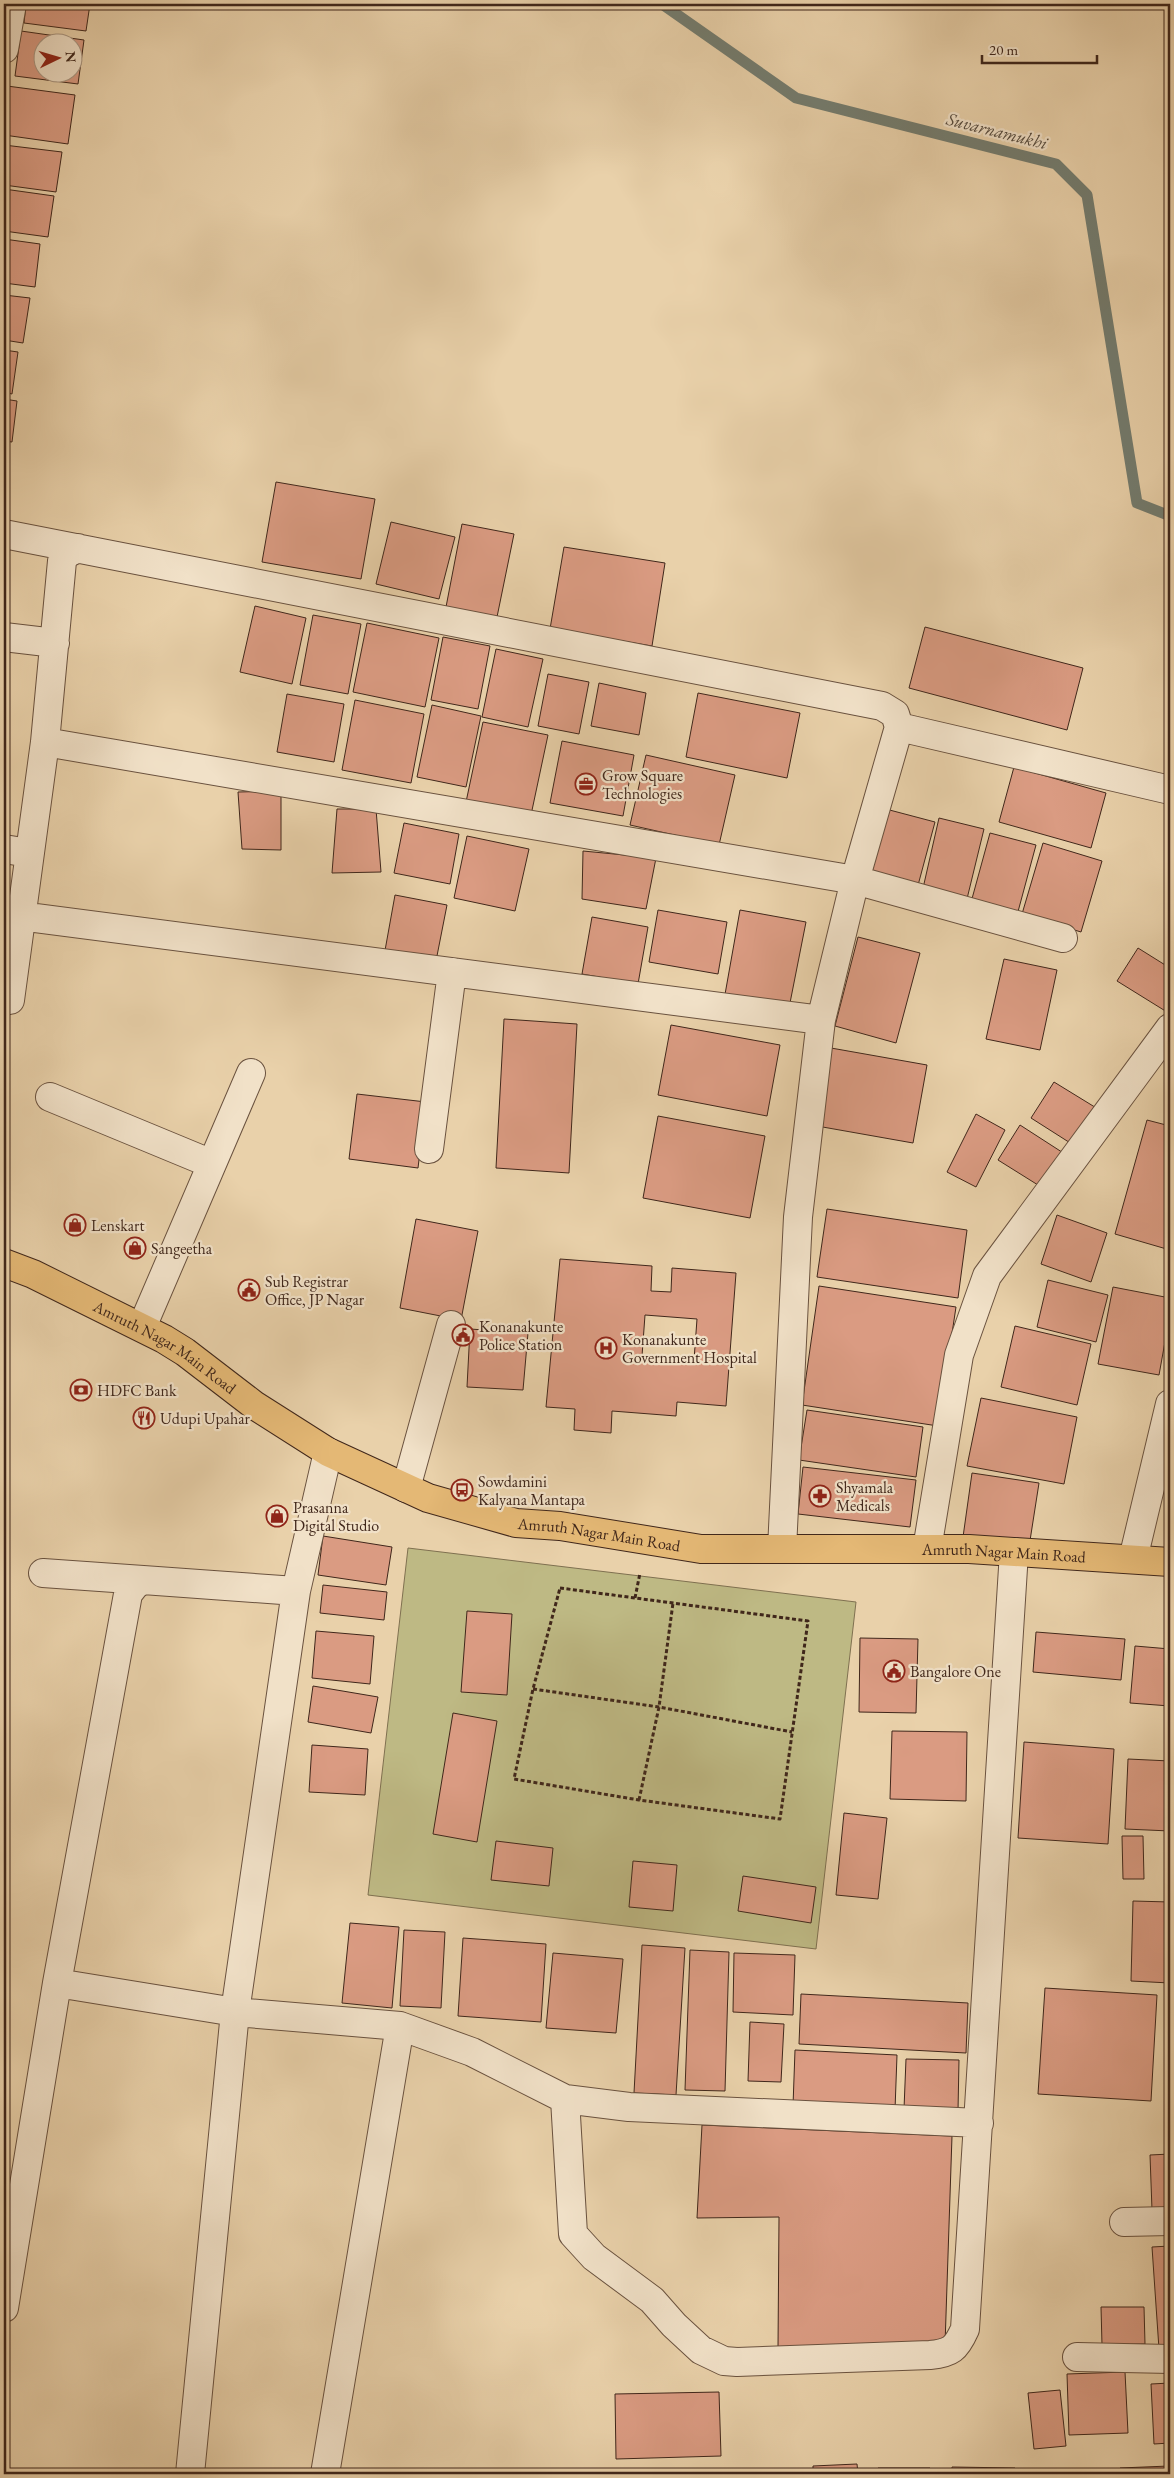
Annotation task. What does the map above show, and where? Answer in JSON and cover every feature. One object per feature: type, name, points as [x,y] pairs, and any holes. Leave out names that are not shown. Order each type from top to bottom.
[{"type":"main road","name":"Amruth Nagar Main Road","points":[[4,1263],[33,1274],[142,1327],[185,1352],[254,1405],[328,1452],[428,1498],[516,1523],[560,1526],[702,1549],[927,1549],[1014,1552],[1170,1562]]},
{"type":"street","points":[[4,49],[12,4]]},
{"type":"street","points":[[4,534],[882,706],[895,714],[899,727],[854,880],[821,1020],[798,1218],[782,1549]]},
{"type":"street","points":[[10,1000],[20,916],[16,851],[46,742],[62,561],[66,554],[78,548]]},
{"type":"street","points":[[4,637],[55,644]]},
{"type":"street","points":[[899,727],[1170,790]]},
{"type":"street","points":[[46,742],[854,880],[1063,938]]},
{"type":"street","points":[[20,916],[821,1020]]},
{"type":"street","points":[[429,1149],[452,972]]},
{"type":"street","points":[[927,1549],[960,1355],[987,1276],[1170,1028]]},
{"type":"street","points":[[142,1327],[251,1073]]},
{"type":"street","points":[[50,1097],[212,1164]]},
{"type":"street","points":[[406,1488],[451,1325]]},
{"type":"street","points":[[1132,1559],[1170,1404]]},
{"type":"street","points":[[190,2474],[236,2012],[296,1591],[328,1452]]},
{"type":"street","points":[[565,2099],[573,2234],[594,2257],[652,2300],[674,2325],[701,2350],[724,2361],[737,2362],[947,2354],[959,2344],[965,2329],[1014,1552]]},
{"type":"street","points":[[43,1573],[296,1591]]},
{"type":"street","points":[[4,2308],[57,1983],[128,1594],[135,1585],[143,1580]]},
{"type":"street","points":[[57,1983],[236,2012],[400,2026],[472,2052],[565,2099],[629,2107],[979,2123]]},
{"type":"street","points":[[325,2474],[400,2026]]},
{"type":"street","points":[[1124,2222],[1170,2221]]},
{"type":"street","points":[[1077,2357],[1170,2359]]},
{"type":"path","points":[[560,1588],[808,1621],[780,1819],[639,1800],[514,1779],[533,1689],[560,1588]]},
{"type":"path","points":[[639,1800],[659,1707],[673,1603]]},
{"type":"path","points":[[533,1689],[659,1707],[792,1732]]},
{"type":"shaded area","points":[[408,1548],[856,1602],[816,1949],[368,1895]]},
{"type":"building","points":[[26,4],[90,4],[86,31],[24,23]]},
{"type":"building","points":[[21,31],[32,33],[32,78],[15,76]]},
{"type":"building","points":[[62,82],[78,82],[78,84]]},
{"type":"building","points":[[7,86],[75,95],[68,144],[4,135]]},
{"type":"building","points":[[4,145],[62,152],[56,192],[4,185]]},
{"type":"building","points":[[4,189],[54,196],[48,237],[4,231]]},
{"type":"building","points":[[4,239],[40,244],[35,287],[4,283]]},
{"type":"building","points":[[4,295],[30,298],[23,343],[4,340]]},
{"type":"building","points":[[4,350],[18,352],[12,394],[4,392]]},
{"type":"building","points":[[4,399],[17,401],[12,442],[4,441]]},
{"type":"building","points":[[276,482],[375,499],[361,579],[262,562]]},
{"type":"building","points":[[391,522],[455,537],[439,599],[376,584]]},
{"type":"building","points":[[462,524],[514,534],[497,617],[446,607]]},
{"type":"building","points":[[564,547],[665,563],[652,646],[550,629]]},
{"type":"building","points":[[255,606],[306,618],[292,684],[240,672]]},
{"type":"building","points":[[313,615],[361,624],[348,694],[300,685]]},
{"type":"building","points":[[367,623],[439,638],[425,707],[353,692]]},
{"type":"building","points":[[925,627],[1083,668],[1067,730],[909,688]]},
{"type":"building","points":[[443,637],[490,646],[478,709],[431,700]]},
{"type":"building","points":[[496,649],[543,659],[528,727],[482,717]]},
{"type":"building","points":[[548,674],[589,682],[579,734],[538,726]]},
{"type":"building","points":[[599,683],[646,693],[639,735],[591,726]]},
{"type":"building","points":[[698,693],[800,713],[787,778],[686,757]]},
{"type":"building","points":[[287,694],[344,704],[334,762],[277,752]]},
{"type":"building","points":[[355,700],[424,714],[411,783],[342,770]]},
{"type":"building","points":[[432,705],[481,716],[466,787],[417,777]]},
{"type":"building","points":[[483,722],[548,735],[531,815],[466,802]]},
{"type":"building","points":[[562,741],[634,755],[623,816],[550,803]]},
{"type":"building","points":[[646,755],[735,775],[719,845],[630,825]]},
{"type":"building","points":[[1014,767],[1106,793],[1091,848],[999,822]]},
{"type":"building","points":[[281,791],[281,850],[242,849],[238,792]]},
{"type":"building","points":[[882,808],[935,822],[917,889],[864,875]]},
{"type":"building","points":[[337,809],[376,809],[381,872],[332,873]]},
{"type":"building","points":[[939,818],[984,829],[965,907],[921,897]]},
{"type":"building","points":[[404,823],[459,834],[450,884],[394,873]]},
{"type":"building","points":[[990,833],[1036,845],[1016,919],[970,906]]},
{"type":"building","points":[[467,836],[529,849],[515,911],[454,898]]},
{"type":"building","points":[[1043,843],[1102,861],[1081,932],[1022,914]]},
{"type":"building","points":[[583,851],[656,858],[646,909],[582,899]]},
{"type":"building","points":[[395,895],[447,905],[435,966],[384,956]]},
{"type":"building","points":[[658,910],[727,922],[718,974],[649,962]]},
{"type":"building","points":[[740,910],[806,922],[788,1013],[724,1000]]},
{"type":"building","points":[[592,917],[648,927],[638,984],[582,974]]},
{"type":"building","points":[[858,937],[920,953],[896,1043],[835,1026]]},
{"type":"building","points":[[1138,948],[1170,968],[1170,1007],[1167,1012],[1117,981]]},
{"type":"building","points":[[1004,959],[1057,970],[1040,1050],[986,1039]]},
{"type":"building","points":[[504,1019],[577,1024],[569,1173],[496,1168]]},
{"type":"building","points":[[671,1025],[780,1045],[767,1116],[658,1095]]},
{"type":"building","points":[[831,1048],[927,1065],[913,1143],[817,1126]]},
{"type":"building","points":[[1054,1082],[1098,1109],[1075,1146],[1031,1118]]},
{"type":"building","points":[[357,1094],[426,1102],[418,1168],[349,1159]]},
{"type":"building","points":[[976,1114],[1005,1130],[976,1187],[947,1172]]},
{"type":"building","points":[[658,1116],[765,1136],[750,1218],[643,1198]]},
{"type":"building","points":[[1147,1120],[1170,1126],[1170,1250],[1115,1234]]},
{"type":"building","points":[[1020,1125],[1068,1156],[1046,1190],[998,1160]]},
{"type":"building","points":[[827,1209],[967,1230],[958,1298],[817,1277]]},
{"type":"building","points":[[1057,1215],[1107,1233],[1091,1282],[1041,1264]]},
{"type":"building","points":[[416,1219],[478,1231],[461,1320],[400,1308]]},
{"type":"building","points":[[560,1259],[652,1266],[651,1291],[671,1292],[672,1268],[736,1273],[726,1406],[677,1402],[676,1416],[612,1411],[611,1433],[574,1430],[575,1409],[546,1407]],"holes":[[[645,1315],[697,1319],[694,1360],[642,1356]]]},
{"type":"building","points":[[1048,1280],[1108,1295],[1096,1342],[1037,1327]]},
{"type":"building","points":[[819,1286],[956,1307],[938,1426],[802,1405]]},
{"type":"building","points":[[1113,1287],[1170,1298],[1170,1314],[1159,1375],[1098,1364]]},
{"type":"building","points":[[1015,1326],[1091,1344],[1077,1405],[1001,1387]]},
{"type":"building","points":[[470,1329],[528,1333],[523,1390],[467,1387]]},
{"type":"building","points":[[981,1398],[1077,1417],[1064,1484],[967,1466]]},
{"type":"building","points":[[807,1410],[923,1427],[916,1477],[799,1460]]},
{"type":"building","points":[[803,1467],[916,1480],[910,1527],[798,1514]]},
{"type":"building","points":[[972,1473],[1039,1483],[1029,1547],[963,1537]]},
{"type":"building","points":[[323,1536],[392,1547],[386,1585],[318,1575]]},
{"type":"building","points":[[323,1585],[387,1592],[384,1620],[320,1613]]},
{"type":"building","points":[[467,1611],[512,1614],[507,1695],[461,1692]]},
{"type":"building","points":[[316,1631],[374,1636],[370,1684],[312,1678]]},
{"type":"building","points":[[1036,1632],[1125,1639],[1121,1680],[1033,1672]]},
{"type":"building","points":[[860,1638],[918,1639],[916,1713],[859,1712]]},
{"type":"building","points":[[1135,1646],[1170,1649],[1170,1706],[1130,1703]]},
{"type":"building","points":[[313,1686],[378,1697],[371,1733],[308,1722]]},
{"type":"building","points":[[453,1713],[497,1721],[477,1842],[433,1834]]},
{"type":"building","points":[[892,1731],[967,1732],[966,1801],[890,1799]]},
{"type":"building","points":[[1024,1742],[1114,1749],[1108,1844],[1018,1838]]},
{"type":"building","points":[[312,1745],[368,1749],[365,1795],[309,1792]]},
{"type":"building","points":[[1128,1759],[1170,1761],[1170,1831],[1125,1829]]},
{"type":"building","points":[[844,1813],[887,1818],[878,1899],[836,1895]]},
{"type":"building","points":[[1122,1836],[1143,1836],[1144,1879],[1123,1879]]},
{"type":"building","points":[[496,1841],[553,1848],[549,1886],[491,1880]]},
{"type":"building","points":[[633,1861],[677,1865],[673,1911],[629,1907]]},
{"type":"building","points":[[743,1876],[816,1887],[811,1923],[738,1911]]},
{"type":"building","points":[[1133,1901],[1170,1902],[1170,1983],[1131,1981]]},
{"type":"building","points":[[350,1923],[399,1927],[392,2008],[342,2003]]},
{"type":"building","points":[[404,1930],[445,1932],[441,2008],[400,2006]]},
{"type":"building","points":[[463,1938],[546,1944],[541,2022],[458,2016]]},
{"type":"building","points":[[642,1945],[685,1948],[676,2095],[634,2093]]},
{"type":"building","points":[[690,1950],[729,1952],[725,2091],[685,2090]]},
{"type":"building","points":[[553,1953],[623,1959],[616,2033],[546,2028]]},
{"type":"building","points":[[734,1953],[795,1955],[793,2015],[733,2012]]},
{"type":"building","points":[[1045,1988],[1157,1995],[1151,2101],[1038,2094]]},
{"type":"building","points":[[801,1994],[968,2003],[966,2053],[799,2044]]},
{"type":"building","points":[[750,2022],[784,2024],[781,2082],[748,2081]]},
{"type":"building","points":[[795,2050],[897,2055],[895,2110],[793,2106]]},
{"type":"building","points":[[906,2059],[959,2060],[958,2111],[904,2109]]},
{"type":"building","points":[[702,2125],[952,2136],[945,2345],[778,2348],[779,2217],[697,2218]]},
{"type":"building","points":[[1170,2154],[1170,2209],[1152,2210],[1150,2155]]},
{"type":"building","points":[[1170,2246],[1170,2349],[1159,2349],[1152,2247]]},
{"type":"building","points":[[1101,2307],[1144,2307],[1145,2344],[1102,2345]]},
{"type":"building","points":[[1125,2372],[1128,2433],[1069,2435],[1067,2374]]},
{"type":"building","points":[[1170,2383],[1170,2443],[1154,2444],[1151,2384]]},
{"type":"building","points":[[1060,2390],[1066,2446],[1034,2449],[1028,2393]]},
{"type":"building","points":[[719,2392],[721,2456],[616,2459],[615,2394]]},
{"type":"building","points":[[857,2464],[858,2474],[813,2474],[813,2466]]},
{"type":"building","points":[[1169,2466],[1170,2474],[1121,2474],[1120,2468]]},
{"type":"building","points":[[952,2467],[1015,2468],[1014,2474],[952,2474]]},
{"type":"building","points":[[878,2468],[930,2468],[930,2474],[878,2474]]},
{"type":"waterway","name":"Suvarnamukhi","points":[[662,4],[796,98],[1056,164],[1087,195],[1137,503],[1170,516]]},
{"type":"place","name":"Grow Square Technologies","points":[[586,784]]},
{"type":"place","name":"Lenskart","points":[[75,1225]]},
{"type":"place","name":"Sangeetha","points":[[135,1248]]},
{"type":"place","name":"Sub Registrar Office, JP Nagar","points":[[249,1290]]},
{"type":"place","name":"Konanakunte Police Station","points":[[463,1335]]},
{"type":"place","name":"Konanakunte Government Hospital","points":[[606,1348]]},
{"type":"place","name":"HDFC Bank","points":[[81,1390]]},
{"type":"place","name":"Udupi Upahar","points":[[144,1418]]},
{"type":"place","name":"Sowdamini Kalyana Mantapa","points":[[462,1490]]},
{"type":"place","name":"Shyamala Medicals","points":[[820,1496]]},
{"type":"place","name":"Prasanna Digital Studio","points":[[277,1516]]},
{"type":"place","name":"Bangalore One","points":[[894,1671]]}]
